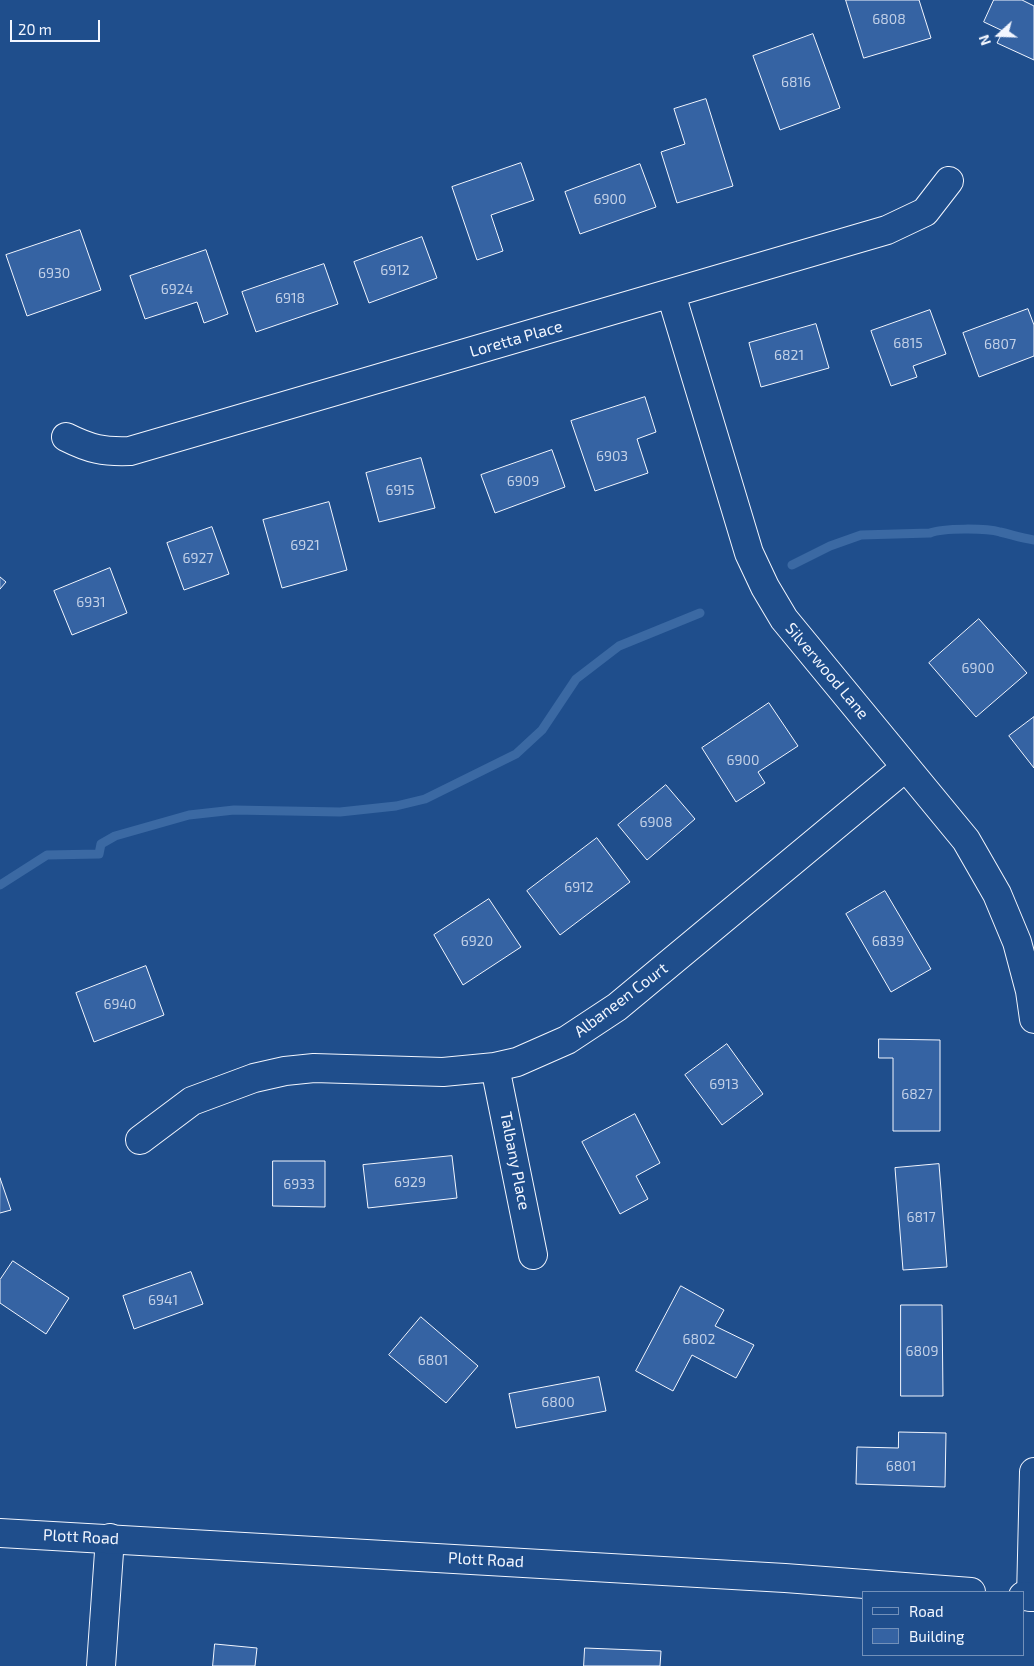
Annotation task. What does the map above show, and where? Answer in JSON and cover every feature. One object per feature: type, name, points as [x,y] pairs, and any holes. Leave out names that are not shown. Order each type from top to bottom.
[{"type":"street","name":"Loretta Place","points":[[66,437],[86,447],[105,452],[130,451],[877,233],[905,223],[925,212],[949,181]]},
{"type":"street","name":"Silverwood Lane","points":[[671,294],[749,553],[765,587],[784,620],[966,840],[998,894],[1017,942],[1030,991],[1034,1019]]},
{"type":"street","name":"Albaneen Court","points":[[140,1140],[192,1101],[254,1078],[285,1070],[314,1068],[443,1072],[496,1067],[517,1062],[567,1040],[596,1022],[906,767]]},
{"type":"street","name":"Talbany Place","points":[[496,1067],[533,1255]]},
{"type":"street","points":[[1029,1597],[1034,1472]]},
{"type":"street","name":"Plott Road","points":[[0,1532],[785,1578],[958,1591]]},
{"type":"street","points":[[101,1666],[110,1538]]},
{"type":"building","points":[[846,0],[919,0],[931,38],[864,58]]},
{"type":"building","points":[[994,0],[1022,0],[1034,6],[1034,60],[997,43],[1003,31],[984,22]]},
{"type":"building","points":[[813,34],[840,108],[780,130],[753,56]]},
{"type":"building","points":[[706,99],[733,186],[677,203],[661,152],[685,144],[674,109]]},
{"type":"building","points":[[521,163],[534,200],[491,215],[503,251],[477,260],[452,187]]},
{"type":"building","points":[[640,164],[656,207],[580,234],[565,192]]},
{"type":"building","points":[[80,230],[101,290],[27,316],[6,255]]},
{"type":"building","points":[[422,237],[437,278],[369,303],[354,262]]},
{"type":"building","points":[[206,250],[228,314],[204,323],[197,302],[145,319],[130,276]]},
{"type":"building","points":[[324,264],[338,304],[256,332],[242,292]]},
{"type":"building","points":[[1028,309],[1034,325],[1034,356],[979,377],[963,333]]},
{"type":"building","points":[[930,310],[946,354],[913,366],[917,377],[891,386],[871,331]]},
{"type":"building","points":[[816,324],[829,368],[761,387],[749,343]]},
{"type":"building","points":[[645,397],[656,432],[637,439],[648,473],[595,491],[571,421]]},
{"type":"building","points":[[552,450],[565,487],[495,513],[481,475]]},
{"type":"building","points":[[421,458],[435,508],[379,522],[366,473]]},
{"type":"building","points":[[329,502],[347,570],[282,588],[263,520]]},
{"type":"building","points":[[212,527],[229,574],[184,590],[167,543]]},
{"type":"building","points":[[110,568],[127,613],[72,635],[54,591]]},
{"type":"building","points":[[0,577],[6,582],[0,589]]},
{"type":"building","points":[[979,619],[1027,673],[976,717],[929,663]]},
{"type":"building","points":[[769,703],[798,746],[758,772],[765,783],[736,802],[702,748]]},
{"type":"building","points":[[1034,717],[1034,768],[1009,736]]},
{"type":"building","points":[[666,785],[695,819],[647,860],[618,825]]},
{"type":"building","points":[[597,838],[630,882],[560,935],[527,891]]},
{"type":"building","points":[[885,891],[931,969],[891,992],[846,914]]},
{"type":"building","points":[[489,899],[521,947],[463,985],[434,935]]},
{"type":"building","points":[[146,966],[164,1015],[94,1042],[76,993]]},
{"type":"building","points":[[879,1039],[940,1040],[940,1131],[893,1131],[893,1058],[879,1058]]},
{"type":"building","points":[[727,1044],[763,1094],[722,1125],[685,1075]]},
{"type":"building","points":[[635,1114],[660,1163],[636,1176],[648,1199],[620,1214],[582,1142]]},
{"type":"building","points":[[452,1156],[457,1198],[368,1208],[363,1165]]},
{"type":"building","points":[[273,1161],[325,1161],[325,1207],[273,1206]]},
{"type":"building","points":[[939,1164],[947,1267],[903,1270],[895,1168]]},
{"type":"building","points":[[0,1178],[11,1210],[0,1213]]},
{"type":"building","points":[[13,1261],[69,1298],[46,1334],[0,1303],[0,1280]]},
{"type":"building","points":[[191,1272],[203,1304],[134,1329],[123,1296]]},
{"type":"building","points":[[681,1286],[724,1310],[715,1326],[754,1345],[736,1378],[692,1355],[673,1391],[636,1371]]},
{"type":"building","points":[[901,1305],[942,1305],[943,1396],[901,1396]]},
{"type":"building","points":[[421,1317],[478,1366],[446,1403],[389,1355]]},
{"type":"building","points":[[599,1377],[606,1411],[516,1428],[509,1394]]},
{"type":"building","points":[[899,1432],[946,1433],[945,1487],[856,1484],[857,1447],[898,1448]]},
{"type":"building","points":[[215,1644],[257,1648],[255,1666],[213,1666]]},
{"type":"building","points":[[585,1648],[661,1651],[660,1666],[584,1666]]},
{"type":"waterway","points":[[792,565],[830,546],[861,535],[930,533],[954,529],[975,529],[994,531],[1034,540]]},
{"type":"waterway","points":[[0,885],[47,855],[99,854],[101,844],[115,836],[189,815],[234,810],[340,812],[396,806],[425,799],[516,754],[542,730],[576,679],[619,646],[700,613]]}]
